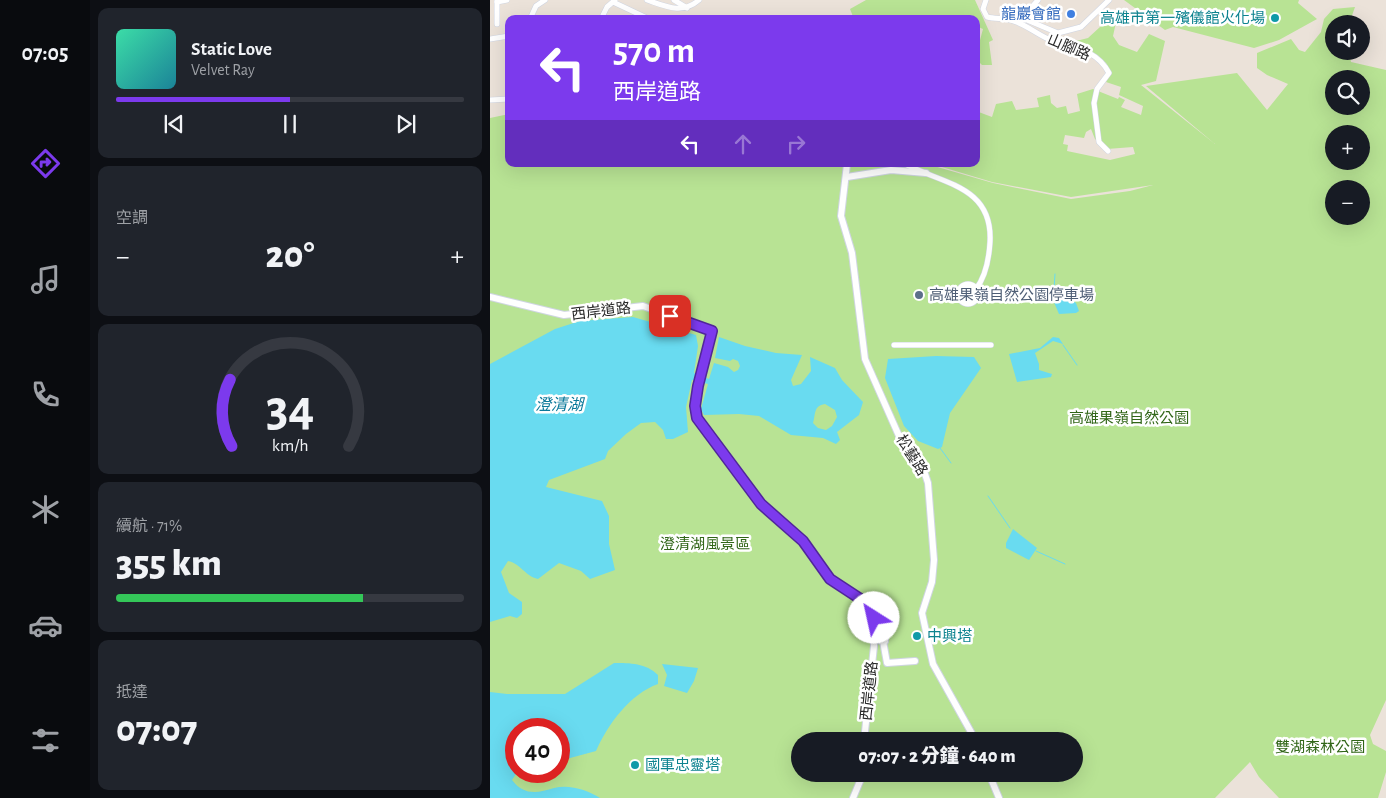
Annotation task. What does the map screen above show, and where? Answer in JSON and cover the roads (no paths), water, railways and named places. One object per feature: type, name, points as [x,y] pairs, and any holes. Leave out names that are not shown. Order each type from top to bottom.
[{"type":"street","points":[[497,24],[497,1],[507,0]]},
{"type":"street","points":[[532,15],[536,6],[545,0]]},
{"type":"street","points":[[647,0],[677,10],[687,8],[699,0]]},
{"type":"street","points":[[674,0],[687,8]]},
{"type":"street","name":"山腳路","points":[[986,0],[984,9],[987,17],[1012,20],[1054,41],[1068,43],[1087,52],[1105,65],[1109,73],[1097,89],[1094,103],[1099,142],[1108,151]]},
{"type":"street","points":[[1038,0],[1022,18],[1030,23],[1058,33],[1081,27],[1109,0]]},
{"type":"street","points":[[604,15],[607,7],[614,1],[641,15]]},
{"type":"street","points":[[490,39],[505,37]]},
{"type":"street","points":[[490,100],[505,100]]},
{"type":"street","points":[[843,196],[847,167]]},
{"type":"street","name":"松藝路","points":[[847,167],[841,216],[852,253],[865,359],[903,445],[923,468],[928,483],[934,560],[932,582],[922,613],[933,664],[971,732]]},
{"type":"street","points":[[912,167],[972,194],[978,199],[987,215],[990,250],[983,277],[976,289]]},
{"type":"street","points":[[847,177],[891,170],[926,173]]},
{"type":"street","name":"西岸道路","points":[[490,298],[564,315],[643,306],[712,331],[698,386],[695,406],[697,418],[761,504],[803,541],[830,579],[862,600],[884,626],[883,641],[887,663],[914,661]]},
{"type":"street","points":[[894,345],[991,345]]},
{"type":"street","name":"西岸道路","points":[[865,732],[874,641],[874,616]]},
{"type":"street","name":"西岸道路","points":[[874,641],[883,641]]},
{"type":"street","points":[[854,798],[859,782]]},
{"type":"street","points":[[992,782],[999,798]]},
{"type":"water","points":[[1057,289],[1076,303],[1079,311],[1076,313],[1059,314],[1050,293],[1051,290]]},
{"type":"water","name":"澄清湖","points":[[633,317],[696,335],[698,346],[694,373],[709,379],[714,363],[728,367],[734,372],[740,366],[738,361],[733,359],[730,361],[715,358],[719,337],[745,346],[776,353],[802,355],[791,380],[793,386],[801,384],[811,371],[810,357],[835,368],[842,380],[863,402],[859,415],[837,432],[840,440],[836,444],[823,438],[791,435],[759,416],[739,414],[704,415],[701,409],[708,384],[692,380],[686,407],[688,432],[673,439],[666,439],[663,430],[655,422],[641,423],[608,451],[605,459],[549,480],[546,487],[602,501],[609,516],[609,544],[615,570],[590,579],[581,571],[559,563],[538,579],[516,564],[508,561],[501,572],[509,593],[522,602],[522,614],[517,618],[510,616],[490,622],[490,364],[555,329],[580,321]],"holes":[[[825,404],[835,410],[837,417],[832,426],[826,430],[818,428],[813,423],[816,411],[821,405]]]},
{"type":"water","points":[[1053,337],[1059,338],[1063,344],[1053,341],[1035,353],[1039,370],[1052,374],[1051,377],[1017,382],[1009,354],[1040,348]]},
{"type":"water","points":[[936,356],[974,357],[981,368],[950,413],[942,447],[938,449],[918,441],[904,426],[885,378],[888,359]]},
{"type":"water","points":[[1013,529],[1037,548],[1029,560],[1006,548],[1006,543]]},
{"type":"water","points":[[614,663],[643,666],[658,675],[658,684],[638,695],[621,711],[596,751],[570,758],[570,718],[505,718],[505,783],[515,783],[521,789],[531,792],[572,787],[590,792],[600,798],[490,798],[490,692],[507,694],[565,694]]},
{"type":"water","points":[[662,664],[698,668],[694,681],[687,693],[664,686],[667,675]]},
{"type":"waterway","points":[[1054,289],[1055,274]]},
{"type":"waterway","points":[[1063,345],[1077,365]]},
{"type":"waterway","points":[[940,448],[951,463]]},
{"type":"waterway","points":[[988,496],[1010,528]]},
{"type":"waterway","points":[[1036,551],[1065,564]]},
{"type":"place","name":"龍巖會館","points":[[1071,14]]},
{"type":"place","name":"高雄市第一殯儀館火化場","points":[[1275,18]]},
{"type":"place","name":"高雄果嶺自然公園停車場","points":[[919,295]]},
{"type":"place","name":"中興塔","points":[[917,636]]},
{"type":"place","name":"國軍忠靈塔","points":[[635,765]]},
{"type":"park label","name":"高雄果嶺自然公園","points":[[1129,418]]},
{"type":"park label","name":"澄清湖風景區","points":[[705,544]]},
{"type":"park label","name":"雙湖森林公園","points":[[1320,747]]}]
